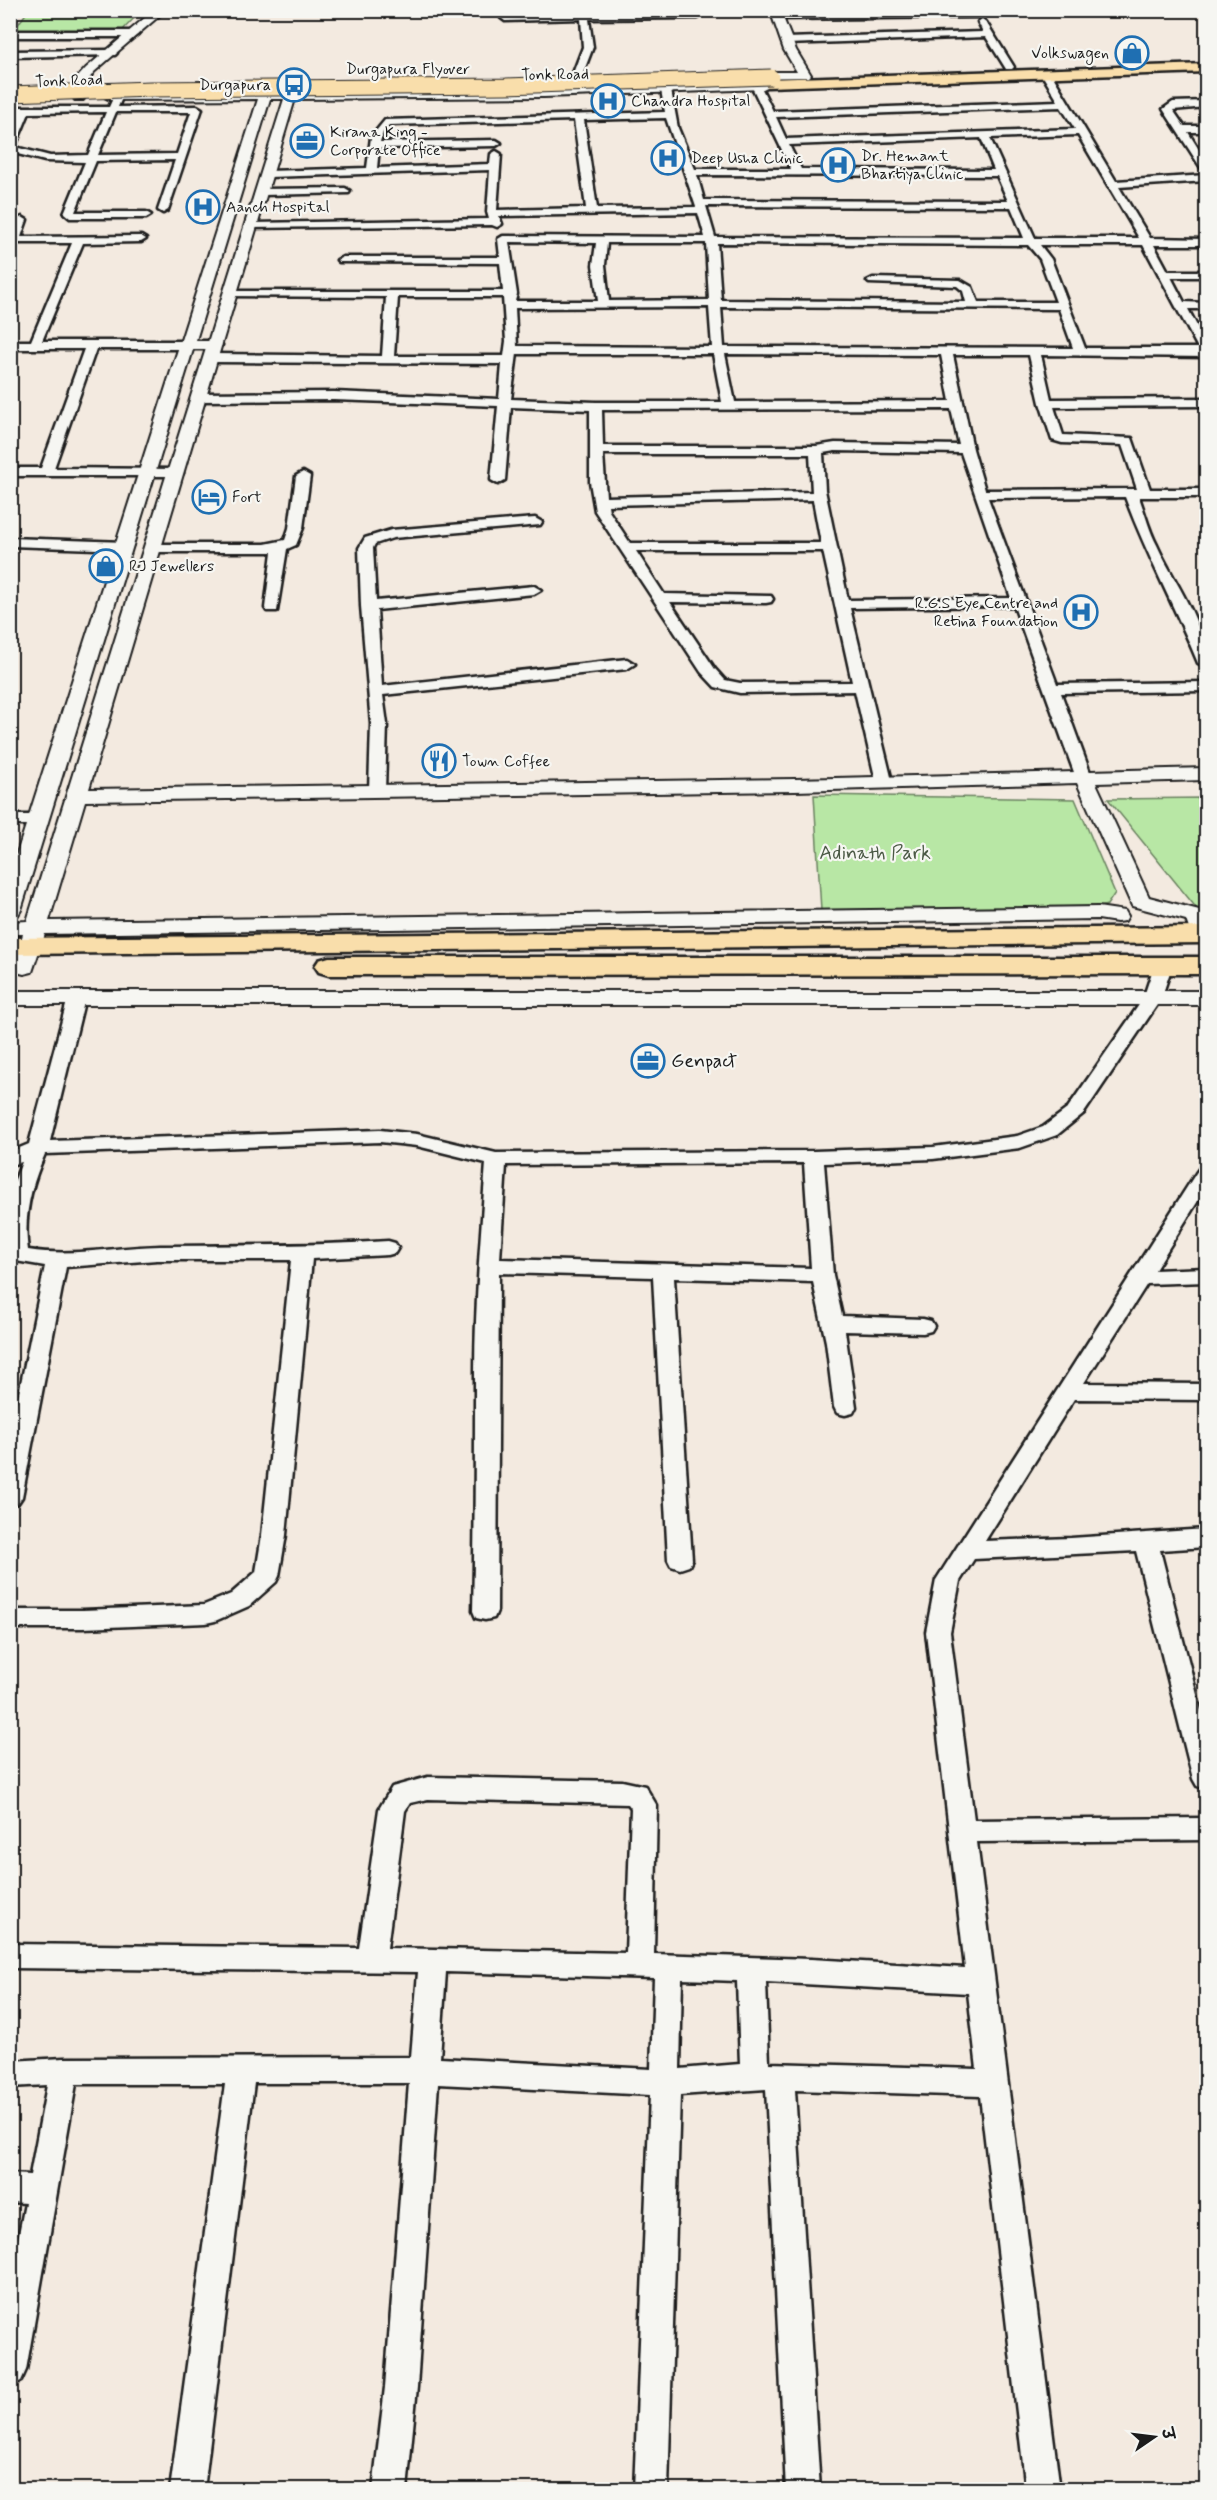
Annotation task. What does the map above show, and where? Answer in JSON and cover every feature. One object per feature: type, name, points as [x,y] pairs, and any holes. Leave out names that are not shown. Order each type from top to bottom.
[{"type":"main road","name":"Tonk Road","points":[[805,75],[1206,60]]},
{"type":"main road","name":"Tonk Road","points":[[769,82],[1206,68]]},
{"type":"main road","name":"Durgapura Flyover","points":[[11,100],[177,93],[561,90],[769,82],[805,75]]},
{"type":"main road","points":[[20,947],[1202,926]]},
{"type":"main road","points":[[20,947],[1206,966]]},
{"type":"street","points":[[80,93],[86,74],[161,10]]},
{"type":"street","points":[[805,75],[786,41],[776,13],[978,13],[1009,67]]},
{"type":"street","points":[[575,81],[588,47],[584,14]]},
{"type":"street","points":[[505,18],[584,14],[698,15]]},
{"type":"street","points":[[10,34],[134,34]]},
{"type":"street","points":[[786,41],[989,34]]},
{"type":"street","points":[[10,54],[112,53]]},
{"type":"street","points":[[10,345],[188,345],[214,352],[387,359],[718,351],[1206,353],[1148,242],[1046,73]]},
{"type":"street","name":"Tonk Road","points":[[486,89],[575,81],[805,75]]},
{"type":"street","points":[[769,82],[771,114],[797,172]]},
{"type":"street","name":"Tonk Road","points":[[11,100],[80,93],[266,90],[666,90],[769,82]]},
{"type":"street","points":[[10,910],[266,90]]},
{"type":"street","name":"Tonk Road","points":[[80,93],[115,103],[266,90]]},
{"type":"street","points":[[20,947],[76,795],[293,90]]},
{"type":"street","points":[[666,90],[673,128],[691,172],[711,240],[718,351],[729,405]]},
{"type":"street","points":[[11,100],[26,110],[115,103],[197,109],[163,210]]},
{"type":"street","points":[[115,103],[70,215],[146,215]]},
{"type":"street","points":[[771,114],[1064,104]]},
{"type":"street","points":[[1206,104],[1168,107],[1206,168]]},
{"type":"street","points":[[26,110],[10,148],[24,151],[37,158],[180,157]]},
{"type":"street","points":[[372,170],[379,127],[388,122],[671,115]]},
{"type":"street","points":[[579,118],[592,212]]},
{"type":"street","points":[[495,121],[494,218],[503,239],[510,300],[511,355],[504,403],[498,480]]},
{"type":"street","points":[[1180,129],[1206,129]]},
{"type":"street","points":[[784,142],[1082,132]]},
{"type":"street","points":[[984,135],[1031,241],[1045,259],[1081,352]]},
{"type":"street","points":[[375,145],[496,143]]},
{"type":"street","points":[[268,174],[495,168]]},
{"type":"street","points":[[691,172],[1000,173]]},
{"type":"street","points":[[1113,184],[1206,178]]},
{"type":"street","points":[[263,192],[345,191]]},
{"type":"street","points":[[253,226],[494,218],[701,206],[1013,204]]},
{"type":"street","points":[[22,220],[12,240],[141,239]]},
{"type":"street","points":[[503,239],[1206,242]]},
{"type":"street","points":[[602,239],[599,265],[604,304]]},
{"type":"street","points":[[35,345],[79,240]]},
{"type":"street","points":[[343,260],[504,260]]},
{"type":"street","points":[[1165,274],[1206,274]]},
{"type":"street","points":[[873,281],[956,282],[968,289],[973,305]]},
{"type":"street","points":[[231,294],[392,294],[604,304],[1063,306]]},
{"type":"street","points":[[387,359],[392,322],[392,294]]},
{"type":"street","points":[[1181,305],[1206,306]]},
{"type":"street","points":[[46,473],[92,345]]},
{"type":"street","points":[[946,352],[966,449],[980,494],[1083,776],[1140,901],[1202,926]]},
{"type":"street","points":[[1034,352],[1057,437],[1062,440],[1127,441],[1149,544],[1180,602],[1206,663]]},
{"type":"street","points":[[200,398],[334,396],[596,405],[957,405]]},
{"type":"street","points":[[1046,403],[1206,402]]},
{"type":"street","points":[[596,405],[597,482],[602,511],[709,672],[720,684],[740,688],[860,686]]},
{"type":"street","points":[[597,450],[816,450],[835,447],[966,449]]},
{"type":"street","points":[[816,450],[820,496],[829,547],[884,781]]},
{"type":"street","points":[[10,472],[176,473]]},
{"type":"street","points":[[153,548],[280,547],[291,542],[297,528],[303,476]]},
{"type":"street","points":[[980,494],[1206,493]]},
{"type":"street","points":[[600,501],[820,496]]},
{"type":"street","points":[[377,792],[379,724],[368,606],[366,548],[370,541],[391,534],[536,522]]},
{"type":"street","points":[[10,542],[125,546]]},
{"type":"street","points":[[272,608],[280,547]]},
{"type":"street","points":[[627,547],[829,547]]},
{"type":"street","points":[[368,606],[534,590]]},
{"type":"street","points":[[661,598],[766,599]]},
{"type":"street","points":[[842,604],[1018,602]]},
{"type":"street","points":[[375,691],[627,664]]},
{"type":"street","points":[[1050,689],[1206,686]]},
{"type":"street","points":[[76,795],[795,785],[1206,774]]},
{"type":"street","points":[[10,820],[39,820]]},
{"type":"street","points":[[1122,926],[1140,901]]},
{"type":"street","points":[[10,1159],[38,1148],[380,1136],[417,1140],[496,1159],[814,1157],[933,1153],[1020,1142],[1050,1131],[1074,1113],[1152,999],[1163,966]]},
{"type":"street","points":[[10,998],[631,996],[1200,998]]},
{"type":"street","points":[[76,998],[38,1148],[23,1179],[14,1229],[18,1255],[57,1261],[157,1252],[302,1253],[388,1248]]},
{"type":"street","points":[[814,1157],[822,1275],[845,1407]]},
{"type":"street","points":[[485,1611],[489,1266],[496,1159]]},
{"type":"street","points":[[1043,2490],[938,1632],[948,1580],[1206,1173]]},
{"type":"street","points":[[10,1619],[83,1619],[206,1614],[240,1600],[267,1576],[274,1535],[302,1253]]},
{"type":"street","points":[[10,1497],[57,1261]]},
{"type":"street","points":[[489,1266],[822,1275]]},
{"type":"street","points":[[663,1271],[671,1440],[681,1560]]},
{"type":"street","points":[[1141,1277],[1206,1275]]},
{"type":"street","points":[[832,1323],[923,1326]]},
{"type":"street","points":[[1068,1391],[1206,1392]]},
{"type":"street","points":[[967,1550],[1206,1538]]},
{"type":"street","points":[[1146,1542],[1206,1779]]},
{"type":"street","points":[[371,1960],[392,1809],[402,1795],[428,1788],[622,1791],[636,1794],[644,1806],[654,1966],[667,2083],[654,2336],[651,2490]]},
{"type":"street","points":[[961,1832],[1206,1828]]},
{"type":"street","points":[[10,1956],[433,1960],[751,1969],[980,1981]]},
{"type":"street","points":[[390,2490],[401,2386],[433,1960]]},
{"type":"street","points":[[751,1969],[768,2076],[803,2490]]},
{"type":"street","points":[[11,2074],[64,2070],[425,2070],[667,2083],[768,2076],[993,2083]]},
{"type":"street","points":[[10,2370],[64,2070]]},
{"type":"street","points":[[187,2490],[241,2070]]},
{"type":"street","points":[[10,2188],[44,2189]]},
{"type":"green space","points":[[27,12],[137,15],[120,33],[11,34]]},
{"type":"green space","name":"Adinath Park","points":[[814,795],[1075,799],[1115,893],[1107,905],[1096,908],[821,910]]},
{"type":"green space","points":[[1206,798],[1206,910],[1198,910],[1108,799]]},
{"type":"place","name":"Volkswagen","points":[[1132,53]]},
{"type":"place","name":"Durgapura","points":[[294,85]]},
{"type":"place","name":"Chandra Hospital","points":[[608,101]]},
{"type":"place","name":"Kirana King - Corporate Office","points":[[307,141]]},
{"type":"place","name":"Deep Usha Clinic","points":[[668,158]]},
{"type":"place","name":"Dr. Hemant Bhartiya Clinic","points":[[838,165]]},
{"type":"place","name":"Aanch Hospital","points":[[203,207]]},
{"type":"place","name":"Fort","points":[[209,497]]},
{"type":"place","name":"RJ Jewellers","points":[[106,566]]},
{"type":"place","name":"R.G.S Eye Centre and Retina Foundation","points":[[1081,612]]},
{"type":"place","name":"Town Coffee","points":[[439,761]]},
{"type":"place","name":"Genpact","points":[[648,1061]]}]
